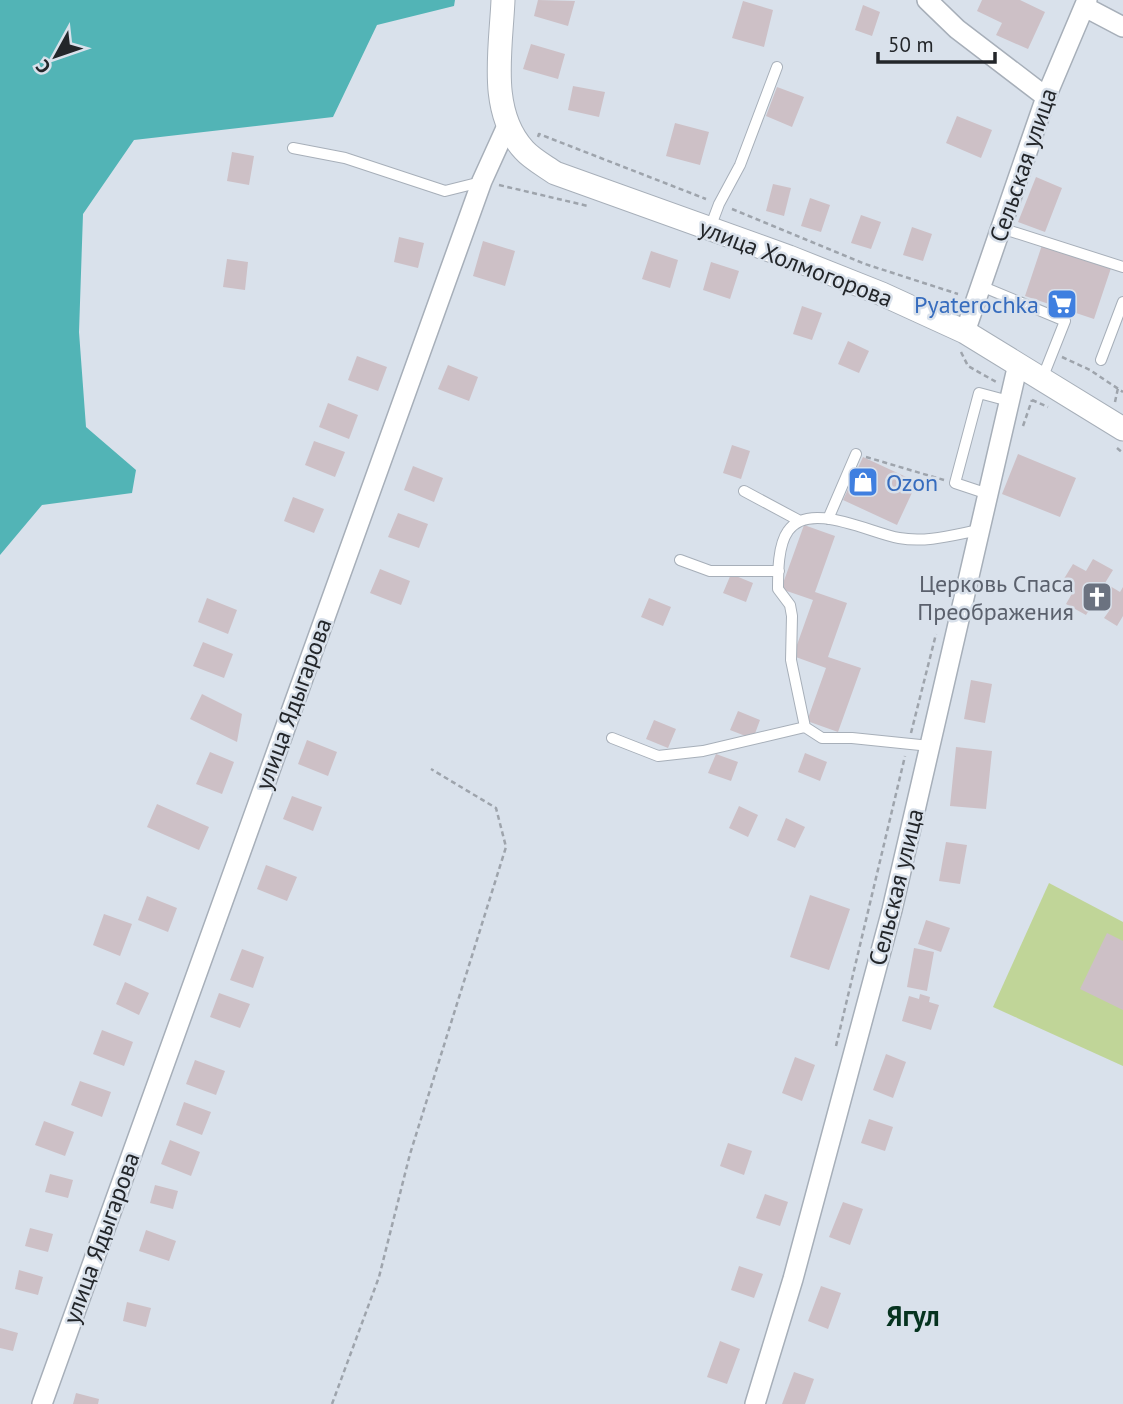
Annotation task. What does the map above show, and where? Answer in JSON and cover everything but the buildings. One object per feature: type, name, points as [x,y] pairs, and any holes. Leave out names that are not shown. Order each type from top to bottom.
[{"type":"street","points":[[503,0],[499,81],[507,126]]},
{"type":"street","points":[[927,0],[957,29],[1045,97]]},
{"type":"street","points":[[1086,4],[1123,27]]},
{"type":"street","name":"Сельская улица","points":[[962,340],[1045,97],[1086,4]]},
{"type":"street","name":"улица Ядыгарова","points":[[41,1404],[482,181],[507,126]]},
{"type":"street","name":"улица Холмогорова","points":[[507,126],[525,151],[555,173],[882,294],[962,340],[1018,364],[1118,437]]},
{"type":"street","name":"Сельская улица","points":[[755,1404],[796,1266],[889,923],[1018,364]]},
{"type":"lane","points":[[710,229],[719,204],[740,166],[777,67]]},
{"type":"lane","points":[[293,148],[345,158],[445,191],[482,181]]},
{"type":"lane","points":[[1001,228],[1123,267]]},
{"type":"lane","points":[[978,293],[1065,321],[1042,379]]},
{"type":"lane","points":[[1101,360],[1123,302]]},
{"type":"lane","points":[[988,494],[955,483],[979,393],[1010,396]]},
{"type":"lane","points":[[828,519],[856,454]]},
{"type":"lane","points":[[744,491],[800,521]]},
{"type":"lane","points":[[930,746],[852,738],[822,738],[805,727],[791,660],[793,617],[790,605],[778,589],[783,540],[788,530],[811,517],[900,538],[934,539],[979,530]]},
{"type":"lane","points":[[680,560],[710,571],[779,571]]},
{"type":"lane","points":[[612,738],[658,756],[703,751],[805,727]]},
{"type":"path","points":[[535,146],[539,134],[865,264],[978,293]]},
{"type":"path","points":[[482,181],[591,207]]},
{"type":"path","points":[[962,340],[968,366],[1010,396],[1050,408]]},
{"type":"path","points":[[1053,352],[1090,370],[1123,392]]},
{"type":"path","points":[[1118,437],[1123,453]]},
{"type":"path","points":[[856,454],[955,483]]},
{"type":"path","points":[[332,1404],[379,1278],[410,1154],[506,847],[496,808],[432,769]]},
{"type":"green space","points":[[1049,883],[1123,922],[1123,1066],[993,1007]]},
{"type":"water","points":[[0,0],[455,0],[454,6],[377,25],[333,117],[134,140],[83,214],[79,332],[86,427],[136,470],[132,493],[42,505],[0,555]]},
{"type":"place","name":"Pyaterochka","points":[[1062,304]]},
{"type":"place","name":"Ozon","points":[[863,482]]},
{"type":"place","name":"Церковь Спаса Преображения","points":[[1097,597]]},
{"type":"district","name":"Ягул","points":[[913,1315]]}]
